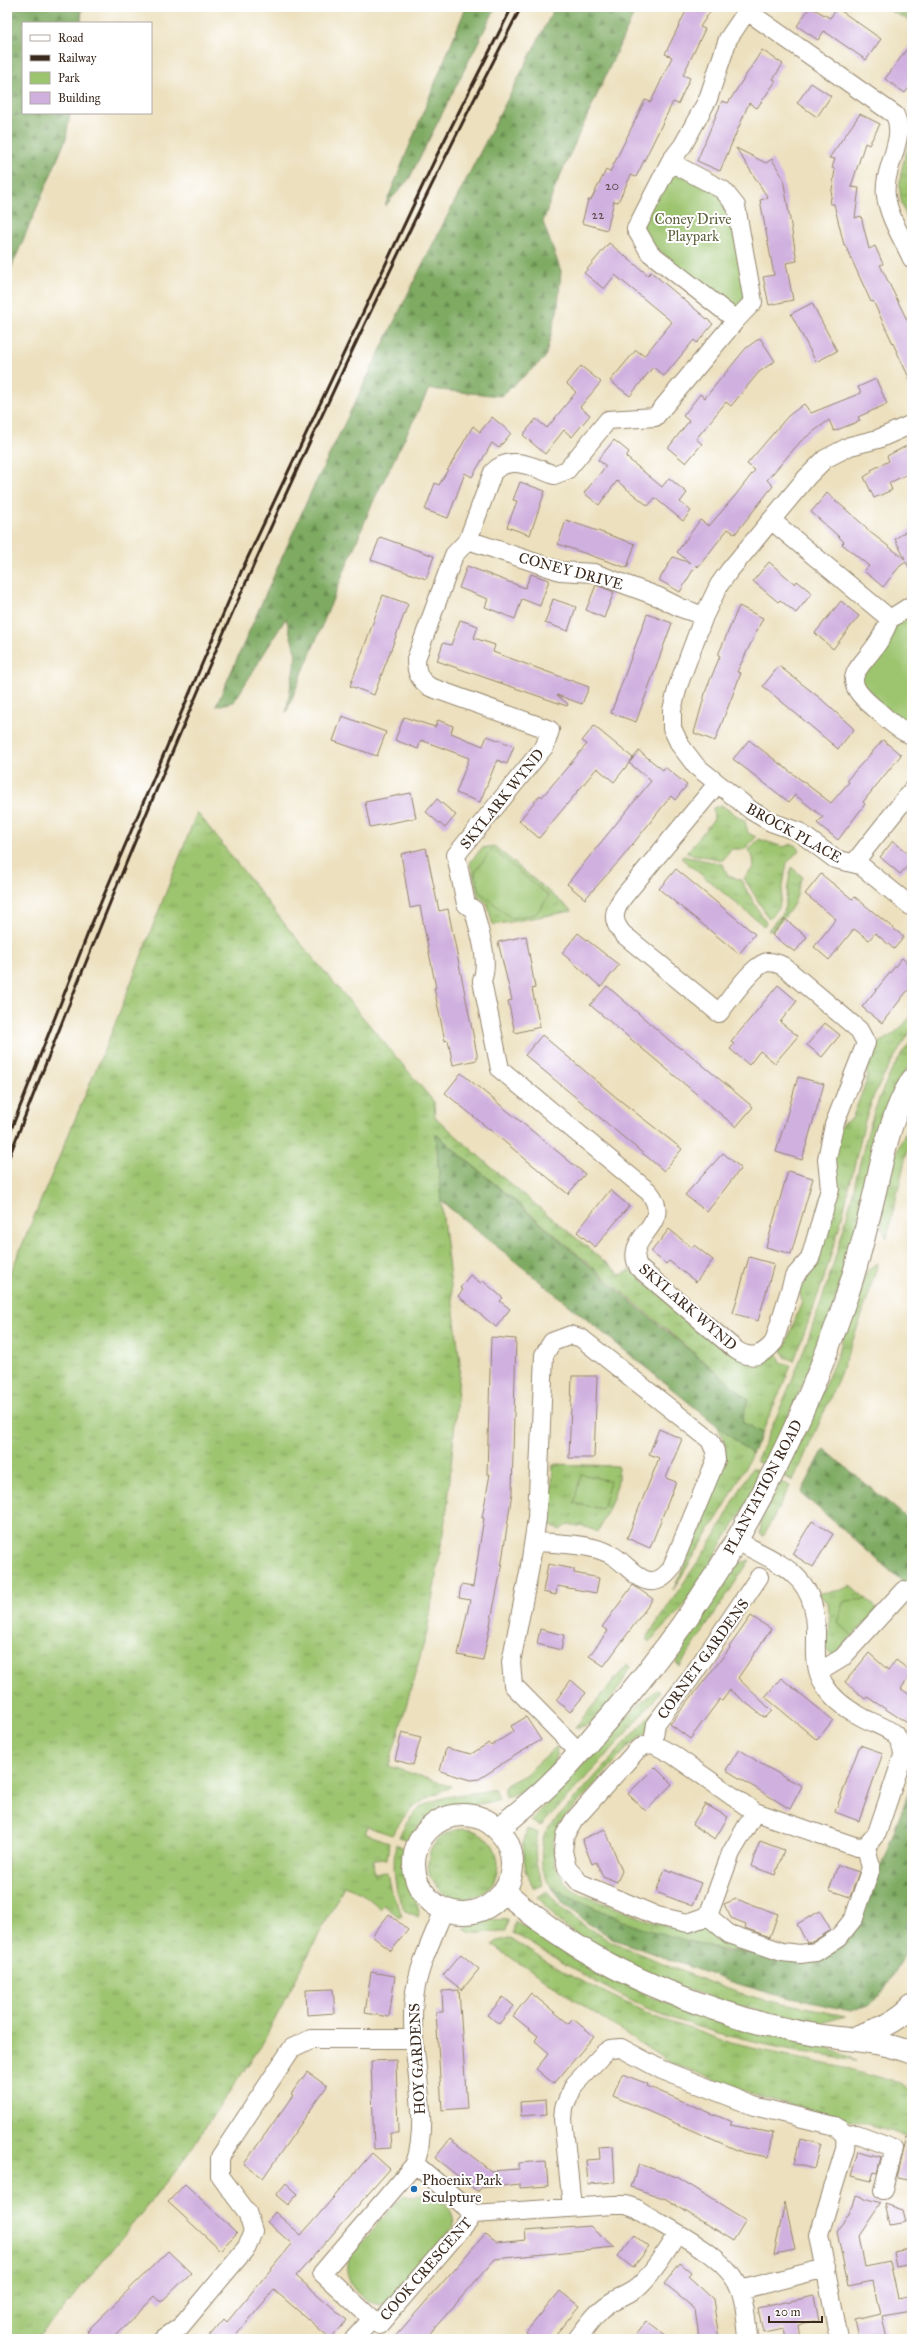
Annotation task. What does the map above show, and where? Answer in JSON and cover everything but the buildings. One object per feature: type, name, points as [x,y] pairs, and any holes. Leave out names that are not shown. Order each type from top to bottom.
[{"type":"street","points":[[736,320],[650,253],[636,229],[670,162],[683,145],[708,99],[728,39],[747,11],[895,115],[899,130],[886,181],[886,196],[891,214],[912,259]]},
{"type":"street","points":[[468,540],[493,472],[499,466],[507,462],[517,462],[554,475],[560,474],[567,470],[608,420],[655,417],[736,320],[753,302],[736,206],[723,190],[670,162]]},
{"type":"street","points":[[704,616],[723,580],[807,477],[826,459],[850,446],[878,439],[912,424]]},
{"type":"street","points":[[771,520],[890,619]]},
{"type":"street","name":"CONEY DRIVE","points":[[468,540],[560,571],[594,573],[659,596],[681,608],[704,616]]},
{"type":"street","name":"SKYLARK WYND","points":[[468,540],[454,555],[416,659],[416,670],[422,682],[430,687],[550,730],[545,746],[456,855],[466,904],[474,910],[479,932],[486,971],[482,981],[500,1069],[648,1192],[655,1200],[657,1212],[654,1222],[638,1243],[635,1255],[639,1268],[736,1350],[744,1355],[754,1357],[769,1348],[774,1342],[794,1277],[810,1259],[830,1189],[827,1159],[834,1125],[866,1043],[859,1030],[783,966],[776,963],[768,962],[756,969],[719,1013],[623,934],[617,926],[613,917],[616,908],[624,896],[717,784]]},
{"type":"street","points":[[912,606],[890,619],[879,641],[857,667],[854,675],[855,684],[862,698],[892,723],[912,735]]},
{"type":"street","name":"BROCK PLACE","points":[[704,616],[678,686],[672,710],[672,728],[680,745],[696,766],[717,784],[771,822],[799,832],[835,859],[854,863],[867,870],[912,907]]},
{"type":"street","points":[[854,863],[912,790]]},
{"type":"street","name":"PLANTATION ROAD","points":[[498,1829],[556,1779],[636,1687],[665,1648],[737,1541],[774,1474],[825,1357],[846,1298],[890,1133],[905,1091],[912,1080]]},
{"type":"street","points":[[534,1542],[579,1546],[610,1554],[635,1575],[648,1580],[657,1581],[664,1578],[671,1569],[716,1460],[715,1450],[710,1440],[580,1338],[571,1335],[552,1342],[544,1355],[534,1542],[511,1662],[513,1685],[579,1752]]},
{"type":"street","points":[[708,1916],[688,1923],[657,1916],[580,1883],[567,1868],[563,1851],[565,1835],[574,1820],[638,1749],[646,1745],[653,1744],[672,1754],[755,1812],[857,1847],[866,1846],[877,1833],[903,1756],[903,1745],[891,1731],[860,1716],[837,1700],[824,1685],[815,1656],[816,1618],[813,1601],[806,1588],[790,1570],[737,1541]]},
{"type":"street","name":"CORNET GARDENS","points":[[653,1744],[656,1723],[695,1673],[759,1577]]},
{"type":"street","points":[[819,1672],[842,1658],[904,1590]]},
{"type":"street","points":[[708,1916],[731,1853],[755,1812]]},
{"type":"street","points":[[471,1814],[486,1820],[498,1829],[510,1847],[512,1874],[504,1891],[494,1902],[480,1910],[465,1913],[444,1910],[430,1900],[418,1883],[414,1872],[414,1858],[418,1842],[429,1828],[439,1820],[454,1815],[471,1814]]},
{"type":"street","points":[[708,1916],[729,1934],[782,1952],[800,1954],[816,1952],[839,1937],[854,1918],[871,1868],[866,1846]]},
{"type":"street","points":[[504,1891],[551,1931],[584,1952],[620,1971],[678,1997],[761,2024],[812,2034],[853,2038],[912,2053]]},
{"type":"street","name":"HOY GARDENS","points":[[372,2319],[322,2273],[415,2164],[421,2142],[413,2039],[414,1998],[421,1970],[444,1910]]},
{"type":"street","points":[[853,2038],[889,2024],[903,2016],[912,2006]]},
{"type":"street","points":[[163,2339],[180,2327],[247,2247],[253,2231],[247,2212],[220,2176],[220,2157],[292,2048],[311,2039],[413,2039]]},
{"type":"street","points":[[572,2207],[563,2119],[564,2108],[574,2085],[610,2049],[620,2048],[629,2051],[662,2070],[754,2106],[835,2126],[842,2130],[846,2136],[845,2149],[819,2235],[839,2339]]},
{"type":"street","points":[[846,2136],[857,2134],[894,2148],[883,2190]]},
{"type":"street","points":[[415,2164],[474,2214]]},
{"type":"street","name":"COOK CRESCENT","points":[[354,2339],[372,2319],[379,2325],[474,2214],[626,2205],[637,2209],[708,2253],[730,2272],[740,2290],[748,2339]]},
{"type":"street","points":[[577,2339],[599,2311],[611,2302],[626,2296],[641,2284],[660,2260],[677,2234]]},
{"type":"street","points":[[740,2290],[826,2268]]},
{"type":"green space","points":[[7,7],[82,7],[81,22],[22,22],[22,114],[70,114],[66,139],[7,278]]},
{"type":"green space","points":[[466,7],[496,7],[409,179],[385,206]]},
{"type":"green space","points":[[555,7],[637,7],[555,187],[543,222],[561,271],[558,307],[545,358],[501,396],[429,389],[372,504],[286,713],[296,655],[286,618],[234,702],[216,706],[311,492],[421,267]]},
{"type":"green space","points":[[883,7],[912,7],[912,22]]},
{"type":"green space","points":[[912,131],[912,157],[907,168],[912,182],[912,229],[902,202],[900,180]]},
{"type":"green space","name":"Coney Drive Playpark","points":[[670,162],[723,190],[753,302],[736,320],[636,229]]},
{"type":"green space","points":[[912,605],[912,735],[862,698],[857,667]]},
{"type":"green space","points":[[721,805],[745,821],[748,833],[756,837],[745,849],[731,849],[723,860],[686,853],[714,819],[713,808]]},
{"type":"green space","points":[[197,812],[287,927],[434,1102],[435,1117],[508,1182],[621,1275],[631,1270],[699,1329],[771,1354],[777,1352],[781,1362],[791,1366],[762,1433],[742,1422],[747,1398],[436,1134],[441,1201],[460,1363],[448,1502],[427,1632],[389,1766],[452,1787],[433,1795],[417,1805],[403,1818],[392,1835],[368,1827],[365,1833],[389,1843],[387,1859],[373,1860],[374,1873],[387,1872],[390,1888],[402,1915],[399,1917],[384,1905],[380,1909],[361,1893],[344,1886],[261,2046],[180,2166],[58,2315],[35,2339],[7,2339],[7,1281],[115,1024]]},
{"type":"green space","points":[[759,839],[783,847],[793,844],[800,849],[787,863],[779,908],[769,919],[744,878],[754,867],[753,857],[748,851]]},
{"type":"green space","points":[[494,846],[572,911],[493,925],[487,903],[478,896],[470,862],[482,848]]},
{"type":"green space","points":[[492,849],[549,896],[536,914],[511,918],[480,892],[475,872]]},
{"type":"green space","points":[[683,856],[723,864],[728,876],[740,879],[766,923],[764,926],[681,858]]},
{"type":"green space","points":[[791,867],[803,877],[800,882],[796,898],[792,907],[783,919],[773,930],[768,930],[784,911]]},
{"type":"green space","points":[[912,1014],[912,1029],[892,1061],[874,1095],[865,1121],[840,1225],[823,1281],[794,1361],[785,1357],[782,1349],[785,1347],[802,1301],[797,1285],[842,1124],[852,1119],[868,1077],[865,1067],[872,1046],[884,1040],[904,1025]]},
{"type":"green space","points":[[912,1040],[912,1061],[896,1087],[833,1308],[805,1379],[765,1466],[756,1461],[781,1407],[814,1323],[841,1238],[860,1161],[875,1110],[885,1085],[897,1062]]},
{"type":"green space","points":[[912,1118],[912,1130],[887,1238],[883,1231],[880,1218],[893,1160]]},
{"type":"green space","points":[[436,1134],[641,1310],[748,1399],[742,1422],[762,1433],[752,1454],[441,1201]]},
{"type":"green space","points":[[878,1263],[851,1347],[793,1481],[783,1476],[813,1414],[838,1353],[865,1275],[869,1269]]},
{"type":"green space","points":[[717,1425],[752,1454],[727,1502],[673,1590],[691,1551],[725,1457],[725,1443]]},
{"type":"green space","points":[[824,1449],[912,1522],[912,1590],[801,1493]]},
{"type":"green space","points":[[553,1464],[618,1466],[618,1483],[598,1532],[589,1528],[568,1524],[560,1530],[550,1524]]},
{"type":"green space","points":[[752,1468],[763,1472],[740,1515],[683,1607],[649,1642],[646,1639],[715,1536]]},
{"type":"green space","points":[[581,1474],[610,1481],[602,1509],[574,1503]]},
{"type":"green space","points":[[781,1482],[790,1486],[763,1537],[760,1533],[762,1517]]},
{"type":"green space","points":[[750,1560],[680,1666],[676,1663],[699,1619],[730,1571],[737,1564]]},
{"type":"green space","points":[[850,1585],[879,1610],[834,1654],[831,1654],[823,1646],[823,1637],[830,1630],[828,1602],[818,1594],[847,1588]]},
{"type":"green space","points":[[867,1599],[877,1609],[853,1636],[837,1622],[845,1601]]},
{"type":"green space","points":[[628,1664],[631,1667],[615,1694],[600,1714],[584,1726],[575,1727]]},
{"type":"green space","points":[[656,1689],[660,1692],[626,1734],[541,1826],[531,1821],[615,1728]]},
{"type":"green space","points":[[655,1710],[645,1734],[629,1746],[561,1822],[553,1842],[555,1865],[565,1883],[576,1892],[652,1922],[688,1931],[700,1930],[709,1926],[777,1957],[706,1946],[654,1933],[619,1920],[563,1895],[554,1889],[546,1879],[542,1866],[541,1852],[545,1832]]},
{"type":"green space","points":[[557,1746],[553,1764],[540,1779],[523,1790],[506,1797],[504,1786],[525,1775]]},
{"type":"green space","points":[[912,1784],[912,1943],[883,1992],[868,2006],[852,2011],[773,1994],[728,1981],[616,1940],[586,1922],[563,1903],[551,1885],[569,1897],[638,1927],[725,1951],[816,1960],[862,1915]]},
{"type":"green space","points":[[495,1789],[499,1799],[438,1812],[418,1827],[409,1840],[399,1837],[407,1822],[417,1811],[427,1804],[452,1796]]},
{"type":"green space","points":[[456,1829],[470,1829],[483,1835],[492,1844],[498,1857],[496,1877],[488,1889],[470,1899],[456,1899],[443,1893],[434,1884],[428,1871],[428,1857],[434,1844],[443,1835]]},
{"type":"green space","points":[[527,1829],[538,1833],[535,1853],[538,1872],[543,1885],[534,1889],[524,1860],[524,1845]]},
{"type":"green space","points":[[396,1845],[406,1849],[404,1865],[405,1877],[417,1904],[419,1913],[418,1917],[406,1911],[399,1897],[394,1869]]},
{"type":"green space","points":[[547,1891],[571,1916],[585,1926],[599,1935],[630,1950],[740,1993],[785,2004],[846,2016],[820,2023],[761,2012],[676,1986],[605,1952],[573,1933],[555,1917],[538,1897]]},
{"type":"green space","points":[[487,1919],[508,1920],[506,1931],[471,1933],[464,1928]]},
{"type":"green space","points":[[515,1921],[602,1973],[659,2000],[720,2023],[821,2045],[856,2061],[780,2048],[729,2036],[656,2012],[619,1995],[513,1933]]},
{"type":"green space","points":[[509,1938],[569,1975],[655,2017],[734,2044],[849,2069],[900,2083],[912,2092],[912,2141],[894,2131],[757,2096],[667,2061],[492,1945],[498,1941]]},
{"type":"green space","points":[[430,2191],[443,2201],[449,2209],[453,2220],[453,2226],[388,2304],[379,2305],[362,2298],[351,2283],[348,2274],[347,2266],[349,2257],[404,2194],[413,2197]]},
{"type":"railway","points":[[7,1140],[90,928],[241,572],[437,155],[512,7]]},
{"type":"railway","points":[[7,1162],[156,790],[219,642],[383,286],[521,7]]},
{"type":"place","name":"Phoenix Park Sculpture","points":[[414,2189]]}]
